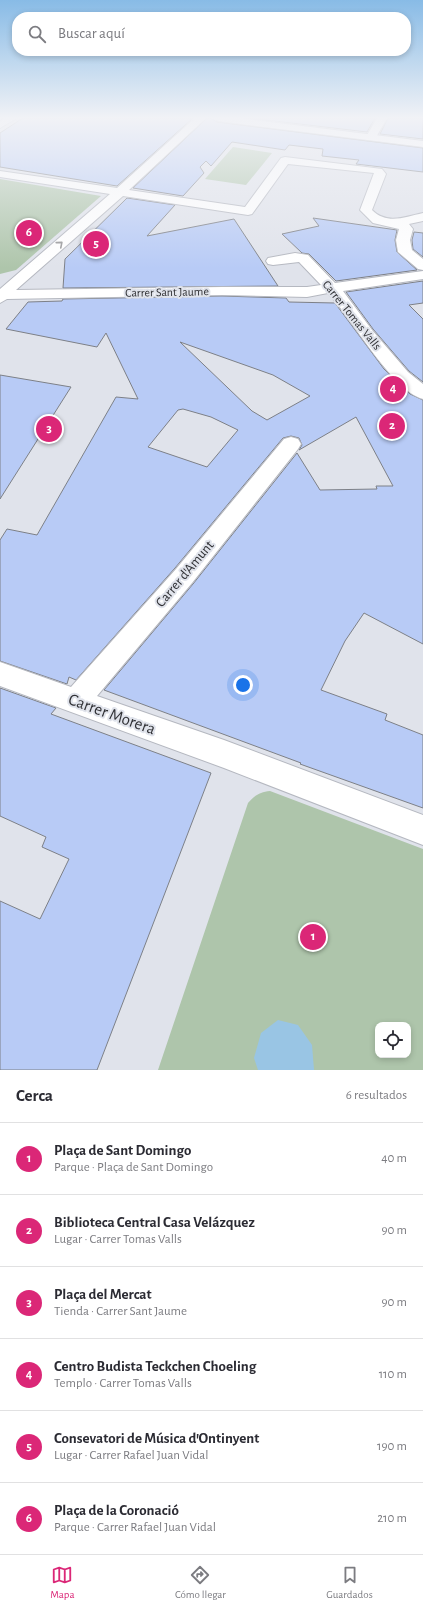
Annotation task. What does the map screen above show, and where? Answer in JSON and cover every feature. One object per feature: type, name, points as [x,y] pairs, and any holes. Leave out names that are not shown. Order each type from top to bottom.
[{"type":"street","points":[[0,293],[30,270],[146,168]]},
{"type":"street","points":[[0,174],[248,211],[278,168]]},
{"type":"street","points":[[353,168],[378,171],[380,174],[366,210],[372,217],[381,222],[398,223],[423,217]]},
{"type":"street","points":[[398,223],[406,229],[403,240],[405,252],[423,266]]},
{"type":"street","name":"Carrer Tomas Valls","points":[[273,261],[295,257],[303,258],[344,301],[366,333],[402,376],[423,393]]},
{"type":"street","name":"Carrer Sant Jaume","points":[[0,293],[222,291],[307,292],[423,275]]},
{"type":"street","name":"Carrer d'Amunt","points":[[76,701],[184,576],[291,444]]},
{"type":"street","name":"Carrer Morera","points":[[0,674],[224,754],[423,830]]},
{"type":"green space","points":[[215,168],[260,168],[246,185],[205,179]]},
{"type":"green space","points":[[0,179],[101,196],[16,270],[0,274]]},
{"type":"green space","points":[[270,791],[423,849],[423,1070],[158,1070],[248,803],[260,793]]},
{"type":"water","points":[[278,1020],[298,1025],[312,1045],[314,1070],[258,1070],[254,1058],[261,1033]]},
{"type":"building","points":[[6,168],[137,168],[117,186]]},
{"type":"building","points":[[154,168],[201,168],[204,173],[183,196],[133,188]]},
{"type":"building","points":[[389,168],[423,168],[423,172]]},
{"type":"building","points":[[127,198],[175,205],[147,236],[234,219],[278,286],[63,288],[65,259]]},
{"type":"building","points":[[313,218],[397,230],[395,240],[397,252],[417,270],[336,281],[309,254],[302,253],[282,234],[319,226]]},
{"type":"building","points":[[414,232],[423,233],[423,257],[413,249],[412,240]]},
{"type":"building","points":[[423,281],[423,303],[409,305],[423,319],[423,382],[409,371],[373,329],[346,292]]},
{"type":"building","points":[[222,296],[286,298],[289,302],[335,303],[384,369],[410,394],[423,400],[423,644],[364,613],[345,641],[321,690],[387,714],[385,720],[423,735],[423,808],[300,764],[301,763],[104,690],[193,584],[297,453],[320,490],[377,489],[376,486],[393,486],[356,417],[299,450],[302,445],[299,438],[291,436],[283,438],[175,568],[76,680],[69,677],[67,684],[0,661],[0,540],[7,529],[37,535],[116,397],[138,399],[106,333],[97,347],[6,329],[28,302],[62,301],[63,299]],"holes":[[[180,342],[273,375],[310,396],[267,420],[252,411]],[[183,409],[211,417],[238,430],[207,467],[148,447],[178,410]]]},
{"type":"building","points":[[0,375],[71,387],[0,499]]},
{"type":"building","points":[[0,688],[56,708],[51,714],[211,773],[97,1070],[0,1070],[0,901],[40,919],[69,859],[42,847],[46,837],[0,816]]},
{"type":"place","name":"Plaça de la Coronació","points":[[29,233]]},
{"type":"place","name":"Consevatori de Música d'Ontinyent","points":[[96,244]]},
{"type":"place","name":"Centro Budista Teckchen Choeling","points":[[393,389]]},
{"type":"place","name":"Biblioteca Central Casa Velázquez","points":[[392,426]]},
{"type":"place","name":"Plaça del Mercat","points":[[49,429]]},
{"type":"place","name":"Plaça de Sant Domingo","points":[[313,937]]}]
